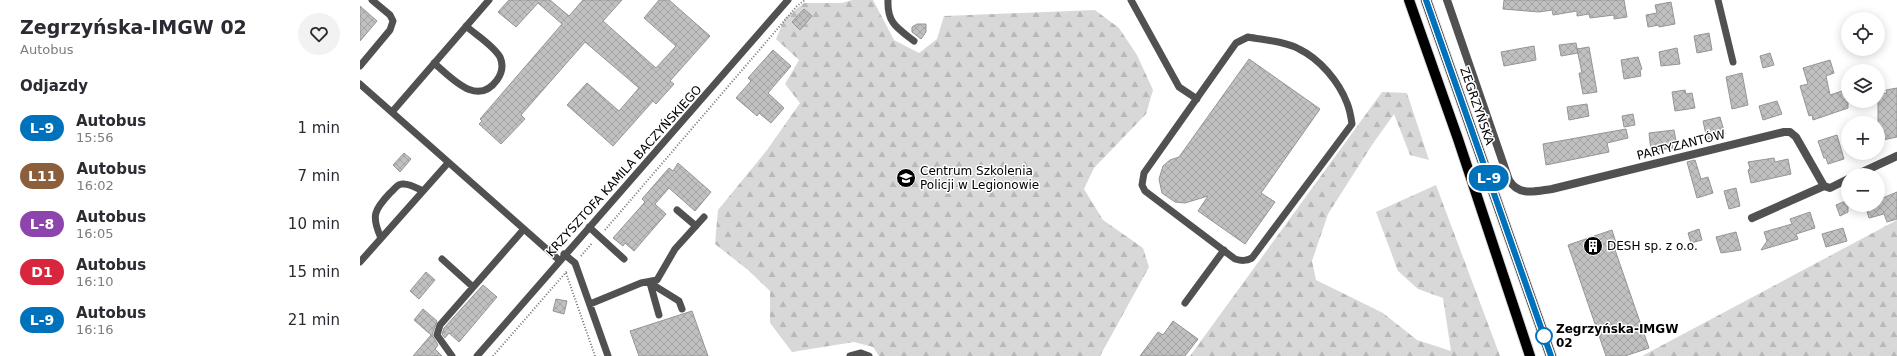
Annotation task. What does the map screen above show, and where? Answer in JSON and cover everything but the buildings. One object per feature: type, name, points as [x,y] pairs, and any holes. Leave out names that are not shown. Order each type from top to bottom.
[{"type":"main road","points":[[1409,0],[1458,140],[1530,356]]},
{"type":"main road","name":"ZEGRZYŃSKA","points":[[1426,0],[1551,356]]},
{"type":"street","name":"ZEGRZYŃSKA","points":[[1447,0],[1509,180],[1517,189]]},
{"type":"street","name":"PARTYZANTÓW","points":[[1517,189],[1526,192],[1552,190],[1784,132],[1790,132],[1796,137],[1824,186]]},
{"type":"street","points":[[1871,168],[1897,156]]},
{"type":"street","points":[[1752,218],[1824,186],[1830,188],[1841,182]]},
{"type":"lane","points":[[360,66],[390,30],[393,21],[390,15],[372,0]]},
{"type":"lane","points":[[392,112],[489,0]]},
{"type":"lane","name":"KRZYSZTOFA KAMILA BACZYŃSKIEGO","points":[[477,356],[788,0]]},
{"type":"lane","points":[[888,0],[887,11],[889,19],[914,41]]},
{"type":"lane","points":[[1131,0],[1179,87],[1197,99]]},
{"type":"lane","points":[[1718,0],[1734,62]]},
{"type":"lane","points":[[434,63],[461,86],[470,91],[478,92],[488,89],[494,84],[500,76],[503,67],[500,57],[466,26]]},
{"type":"lane","points":[[1248,37],[1298,48],[1321,65],[1331,76],[1347,103],[1352,124],[1252,258],[1248,261],[1236,259],[1145,191],[1142,185],[1144,173],[1197,99],[1236,43],[1248,37]]},
{"type":"lane","points":[[360,84],[524,229],[562,257],[575,263],[608,356]]},
{"type":"lane","points":[[360,262],[448,162]]},
{"type":"lane","points":[[381,238],[374,219],[376,210],[386,198],[399,185],[404,183],[424,191]]},
{"type":"lane","points":[[677,210],[696,226]]},
{"type":"lane","points":[[590,304],[641,283],[657,280],[675,249],[704,217]]},
{"type":"lane","points":[[589,227],[624,259]]},
{"type":"lane","points":[[452,356],[437,335],[440,325],[524,229]]},
{"type":"lane","points":[[1185,303],[1224,250]]},
{"type":"lane","points":[[442,259],[473,287]]},
{"type":"lane","points":[[650,282],[679,301],[682,309]]},
{"type":"lane","points":[[650,282],[659,314]]},
{"type":"lane","points":[[850,356],[862,353],[869,356]]},
{"type":"path","points":[[493,356],[599,236],[797,6],[805,0]]},
{"type":"path","points":[[566,273],[594,356]]},
{"type":"green space","points":[[852,0],[873,0],[894,40],[919,53],[937,39],[944,16],[1095,10],[1119,28],[1137,55],[1153,90],[1146,114],[1094,168],[1084,189],[1103,220],[1143,248],[1149,267],[1100,356],[879,356],[873,347],[854,342],[792,352],[770,323],[770,291],[748,270],[715,244],[718,210],[767,150],[800,103],[785,84],[799,60],[776,39],[785,18],[804,3],[842,3]]},
{"type":"green space","points":[[1382,92],[1407,93],[1429,160],[1410,155],[1394,114],[1372,145],[1328,214],[1312,261],[1316,280],[1383,313],[1417,340],[1451,351],[1443,298],[1418,289],[1398,271],[1376,212],[1436,185],[1500,356],[1190,356]]},
{"type":"green space","points":[[1897,220],[1897,356],[1642,356]]},
{"type":"bus line","name":"L-9","points":[[1426,0],[1551,356]]},
{"type":"place","name":"Centrum Szkolenia Policji w Legionowie","points":[[906,178]]},
{"type":"place","name":"DESH sp. z o.o.","points":[[1593,246]]},
{"type":"place","name":"Zegrzyńska-IMGW 02","points":[[1544,336]]}]
